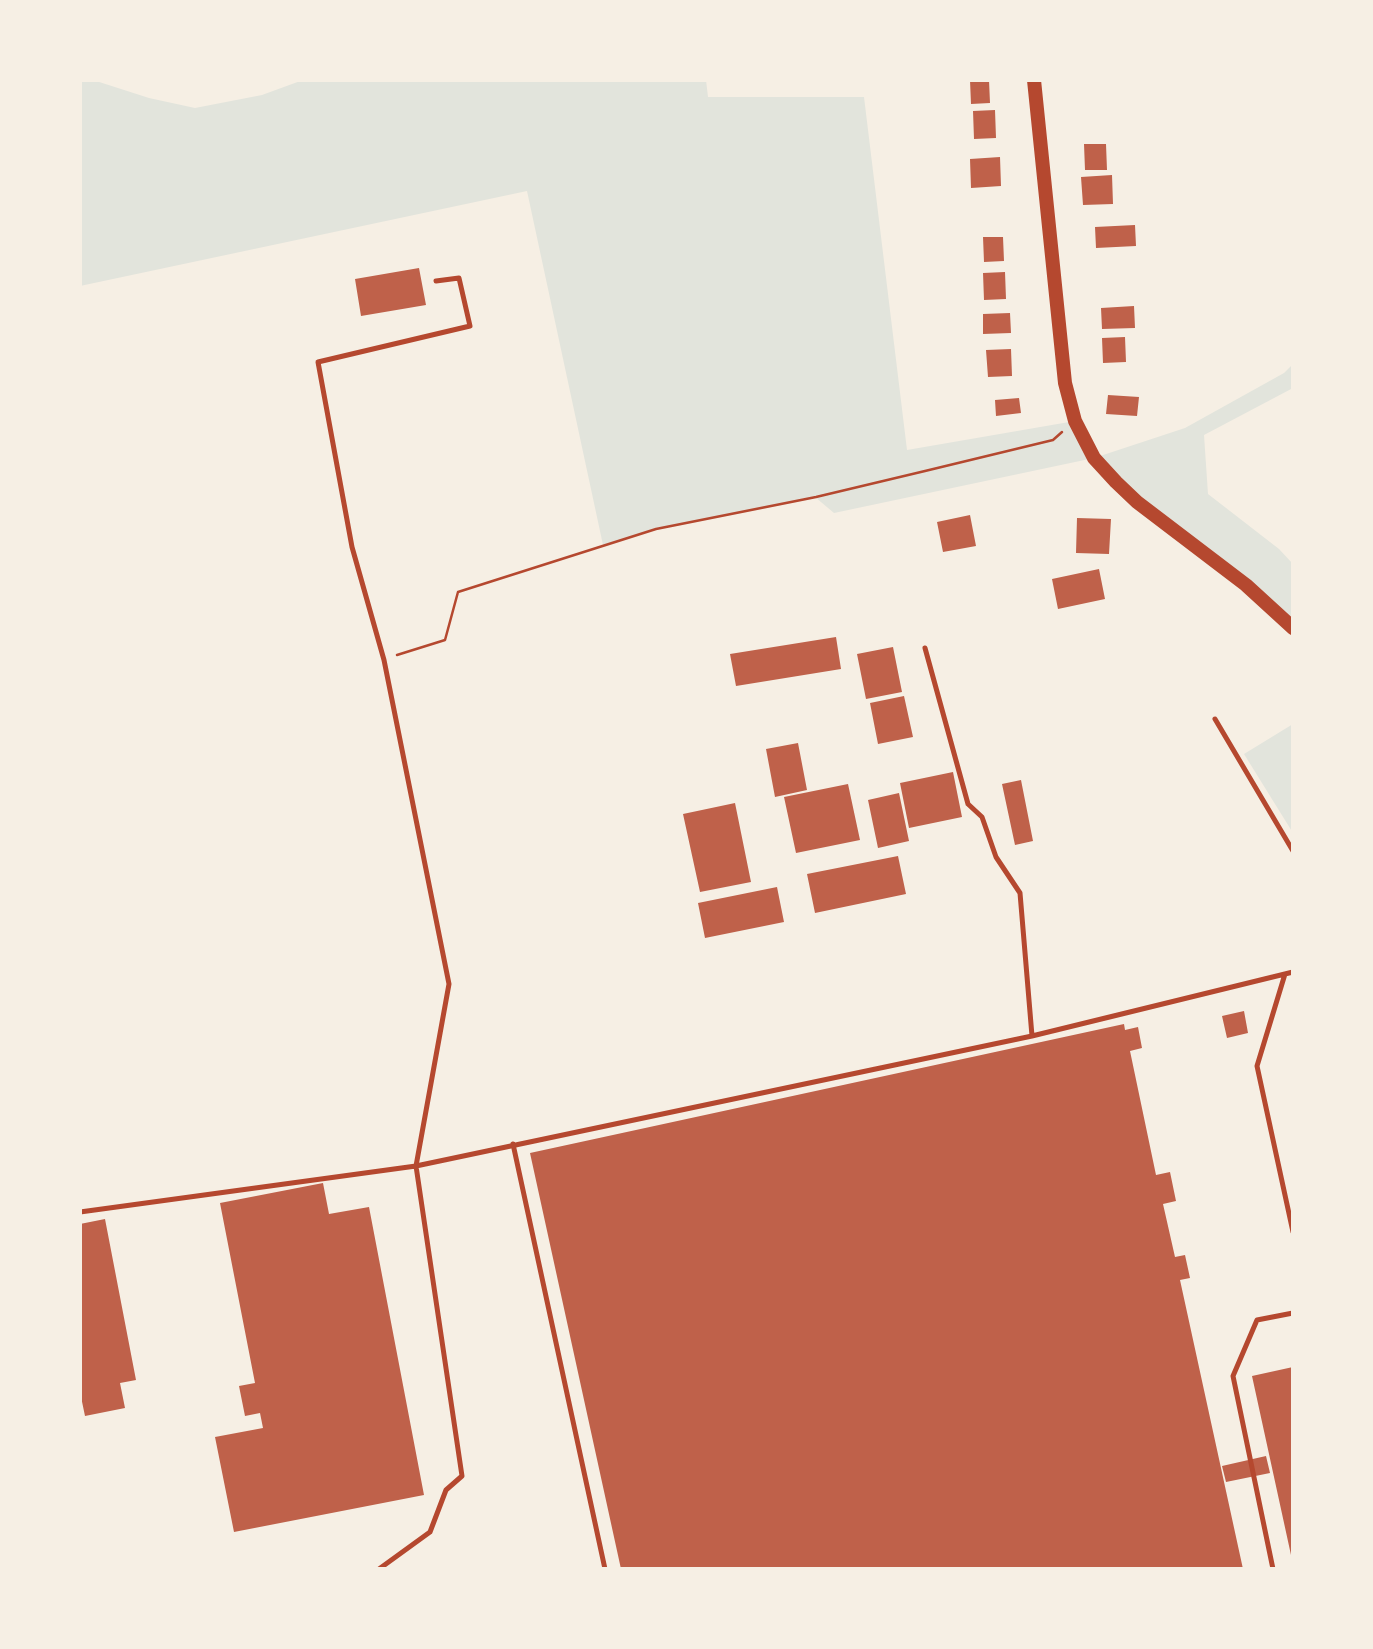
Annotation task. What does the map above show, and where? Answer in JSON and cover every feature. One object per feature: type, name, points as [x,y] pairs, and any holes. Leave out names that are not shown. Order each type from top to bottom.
[{"type":"main road","points":[[1034,80],[1061,345],[1074,421],[1094,458],[1138,502],[1246,584],[1293,628]]},
{"type":"lane","points":[[379,1569],[430,1532],[446,1490],[462,1476],[416,1166],[449,984],[384,660],[352,547],[318,362],[470,326],[458,278],[436,281]]},
{"type":"lane","points":[[925,648],[968,804],[982,817],[996,858],[1020,893],[1032,1036]]},
{"type":"lane","points":[[1214,719],[1293,851]]},
{"type":"lane","points":[[80,1212],[416,1166],[1032,1036],[1289,973]]},
{"type":"lane","points":[[1289,973],[1257,1066],[1293,1232]]},
{"type":"lane","points":[[513,1144],[605,1569]]},
{"type":"lane","points":[[1273,1569],[1232,1376],[1257,1320],[1293,1313]]},
{"type":"path","points":[[384,660],[445,640],[458,592],[656,529],[816,497],[1053,440],[1074,421]]},
{"type":"shaded area","points":[[80,80],[93,80],[195,108],[262,95],[303,80],[706,80],[708,97],[864,97],[907,450],[1075,421],[1094,458],[834,513],[815,497],[656,529],[603,545],[527,191],[80,286]]},
{"type":"shaded area","points":[[1293,364],[1293,388],[1204,435],[1208,494],[1293,564],[1293,628],[1094,458],[1185,428],[1284,373]]},
{"type":"shaded area","points":[[1293,724],[1293,833],[1244,754]]},
{"type":"building","points":[[970,80],[989,80],[990,103],[971,104]]},
{"type":"building","points":[[995,110],[996,138],[974,139],[973,111]]},
{"type":"building","points":[[1084,144],[1106,144],[1107,170],[1085,170]]},
{"type":"building","points":[[1000,157],[1001,186],[971,188],[970,159]]},
{"type":"building","points":[[1112,175],[1113,204],[1083,205],[1081,177]]},
{"type":"building","points":[[1135,225],[1136,246],[1096,248],[1095,227]]},
{"type":"building","points":[[983,237],[1003,237],[1004,261],[984,262]]},
{"type":"building","points":[[419,268],[426,305],[361,316],[355,279]]},
{"type":"building","points":[[1005,272],[1006,299],[984,300],[983,273]]},
{"type":"building","points":[[1134,306],[1135,328],[1102,329],[1101,308]]},
{"type":"building","points":[[1010,313],[1011,333],[983,334],[983,314]]},
{"type":"building","points":[[1125,337],[1126,362],[1103,363],[1102,338]]},
{"type":"building","points":[[1011,349],[1012,376],[988,377],[986,350]]},
{"type":"building","points":[[1108,395],[1139,397],[1137,416],[1106,414]]},
{"type":"building","points":[[1019,398],[1021,413],[996,416],[995,400]]},
{"type":"building","points":[[970,515],[976,546],[943,552],[937,522]]},
{"type":"building","points":[[1077,518],[1111,519],[1109,554],[1076,553]]},
{"type":"building","points":[[1099,569],[1105,599],[1058,609],[1052,579]]},
{"type":"building","points":[[836,637],[841,669],[736,686],[730,654]]},
{"type":"building","points":[[893,647],[902,692],[866,699],[857,654]]},
{"type":"building","points":[[904,696],[913,737],[878,744],[870,703]]},
{"type":"building","points":[[798,743],[807,790],[775,797],[766,749]]},
{"type":"building","points":[[953,772],[962,817],[909,828],[900,783]]},
{"type":"building","points":[[1021,780],[1033,841],[1015,845],[1002,784]]},
{"type":"building","points":[[848,784],[860,840],[796,853],[784,797]]},
{"type":"building","points":[[899,793],[909,841],[878,848],[868,800]]},
{"type":"building","points":[[735,803],[751,882],[700,892],[683,814]]},
{"type":"building","points":[[898,856],[906,894],[815,913],[807,874]]},
{"type":"building","points":[[777,887],[784,922],[705,938],[698,903]]},
{"type":"building","points":[[1244,1011],[1248,1033],[1227,1038],[1222,1016]]},
{"type":"building","points":[[1124,1024],[1125,1030],[1138,1027],[1142,1048],[1130,1051],[1156,1175],[1170,1172],[1176,1201],[1163,1204],[1175,1257],[1185,1255],[1190,1278],[1180,1280],[1243,1569],[621,1569],[530,1153]]},
{"type":"building","points":[[323,1183],[329,1214],[369,1207],[424,1495],[234,1532],[215,1437],[263,1428],[260,1413],[245,1416],[239,1386],[255,1383],[220,1203]]},
{"type":"building","points":[[105,1219],[136,1380],[120,1383],[125,1408],[85,1416],[80,1392],[80,1224]]},
{"type":"building","points":[[1293,1367],[1293,1555],[1291,1555],[1252,1376]]},
{"type":"building","points":[[1266,1456],[1270,1473],[1226,1482],[1222,1466]]}]
